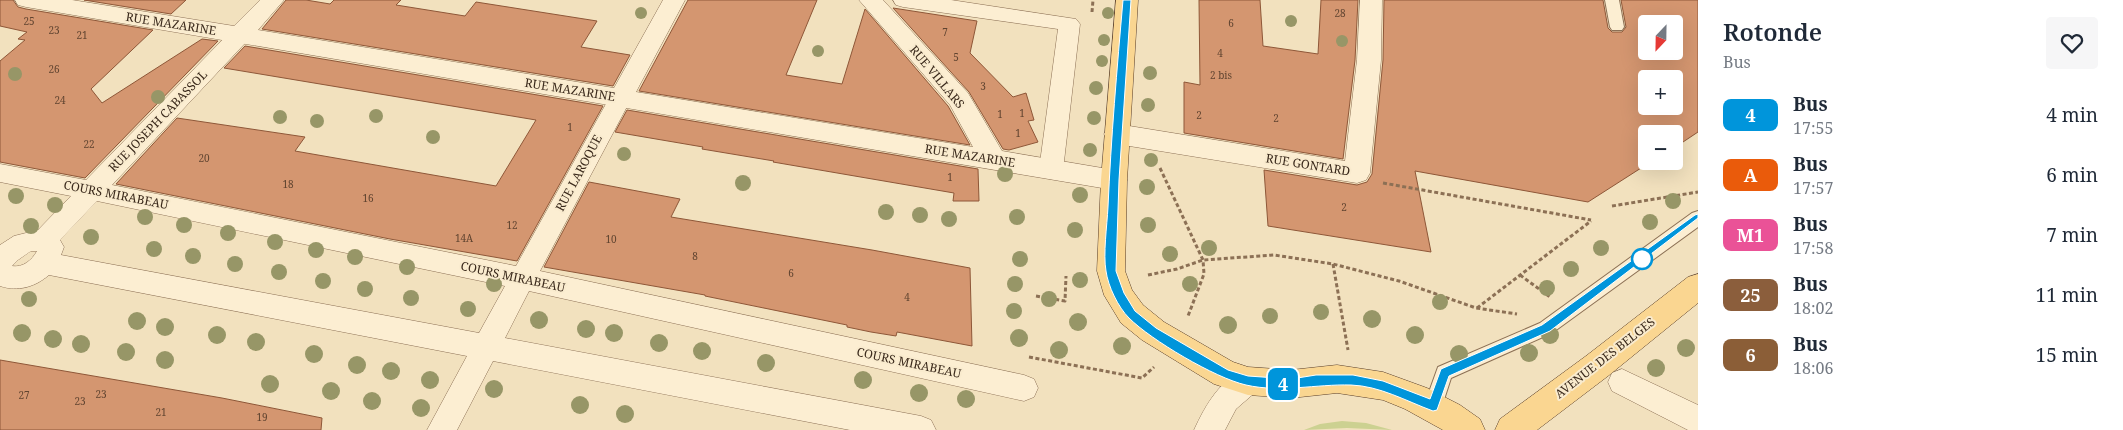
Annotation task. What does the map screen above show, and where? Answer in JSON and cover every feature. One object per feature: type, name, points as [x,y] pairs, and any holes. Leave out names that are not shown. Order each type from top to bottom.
[{"type":"main road","points":[[1126,0],[1114,180],[1111,271],[1119,295],[1132,314],[1153,331],[1225,374],[1248,381],[1291,384],[1316,380],[1353,380],[1383,386],[1433,406],[1469,430]]},
{"type":"main road","name":"AVENUE DES BELGES","points":[[1511,430],[1597,366],[1698,286]]},
{"type":"street","name":"RUE MAZARINE","points":[[26,0],[1114,180]]},
{"type":"street","name":"RUE JOSEPH CABASSOL","points":[[2,267],[22,277],[39,269],[44,252],[92,190],[273,0]]},
{"type":"street","name":"RUE LAROQUE","points":[[442,430],[674,0]]},
{"type":"street","name":"RUE VILLARS","points":[[870,0],[959,99],[994,160]]},
{"type":"street","points":[[903,0],[1069,24],[1051,170]]},
{"type":"street","name":"RUE GONTARD","points":[[1117,134],[1357,172],[1369,60],[1371,0]]},
{"type":"street","name":"COURS MIRABEAU","points":[[0,173],[92,190],[522,279],[1024,388]]},
{"type":"street","points":[[44,252],[486,347],[805,419],[921,430]]},
{"type":"street","points":[[1210,430],[1226,400],[1248,381]]},
{"type":"street","points":[[1622,382],[1698,420]]},
{"type":"lane","points":[[1612,0],[1618,27]]},
{"type":"lane","points":[[1433,406],[1444,373],[1546,328],[1698,218]]},
{"type":"path","points":[[1150,139],[1162,173],[1203,260],[1204,274],[1185,323]]},
{"type":"path","points":[[1148,275],[1177,269],[1203,260],[1274,255],[1333,264],[1399,281],[1476,308],[1591,220],[1381,182]]},
{"type":"path","points":[[1612,206],[1698,192]]},
{"type":"path","points":[[1333,264],[1353,380]]},
{"type":"path","points":[[1520,275],[1552,298]]},
{"type":"path","points":[[1036,296],[1065,301],[1066,276]]},
{"type":"path","points":[[1028,357],[1142,378],[1156,364]]},
{"type":"green space","points":[[1342,421],[1366,423],[1392,430],[1347,428],[1304,430],[1320,424]]},
{"type":"building","points":[[0,0],[13,0],[18,7],[26,9],[153,30],[91,89],[102,103],[202,39],[218,41],[85,178],[0,162],[0,61],[25,40],[18,39],[27,32],[0,26]]},
{"type":"building","points":[[84,0],[186,0],[171,14]]},
{"type":"building","points":[[286,0],[306,0],[330,4],[334,0],[401,0],[396,5],[465,16],[476,2],[597,21],[581,47],[630,55],[613,86],[262,29]]},
{"type":"building","points":[[688,0],[817,0],[786,75],[842,84],[865,9],[948,106],[970,145],[639,91]]},
{"type":"building","points":[[1199,0],[1260,0],[1263,46],[1318,54],[1321,0],[1358,0],[1355,60],[1343,159],[1184,133],[1184,82],[1200,85]]},
{"type":"building","points":[[1384,0],[1603,0],[1608,28],[1612,32],[1622,32],[1626,27],[1621,0],[1698,0],[1698,132],[1683,142],[1683,125],[1638,125],[1638,170],[1588,202],[1415,171],[1431,252],[1268,226],[1264,170],[1357,185],[1367,182],[1372,174],[1383,60]]},
{"type":"building","points":[[893,8],[977,21],[970,53],[1013,97],[1026,93],[1034,120],[1028,121],[1038,142],[1009,150],[1003,149],[969,92]]},
{"type":"building","points":[[245,46],[603,106],[517,261],[390,239],[116,184],[177,118],[305,137],[295,151],[496,186],[536,120],[224,68]]},
{"type":"building","points":[[627,110],[978,169],[979,201],[953,201],[954,193],[773,162],[702,149],[703,147],[615,132]]},
{"type":"building","points":[[589,182],[680,199],[671,217],[970,268],[972,346],[897,332],[896,336],[871,332],[847,327],[847,325],[705,295],[544,267]]},
{"type":"building","points":[[0,360],[222,398],[322,418],[321,430],[0,430]]},
{"type":"bus line","name":"4","points":[[1127,0],[1114,180],[1111,271],[1119,295],[1132,314],[1153,331],[1225,374],[1248,381],[1291,384],[1316,380],[1353,380],[1383,386],[1433,406],[1444,373],[1546,328],[1698,218]]}]
